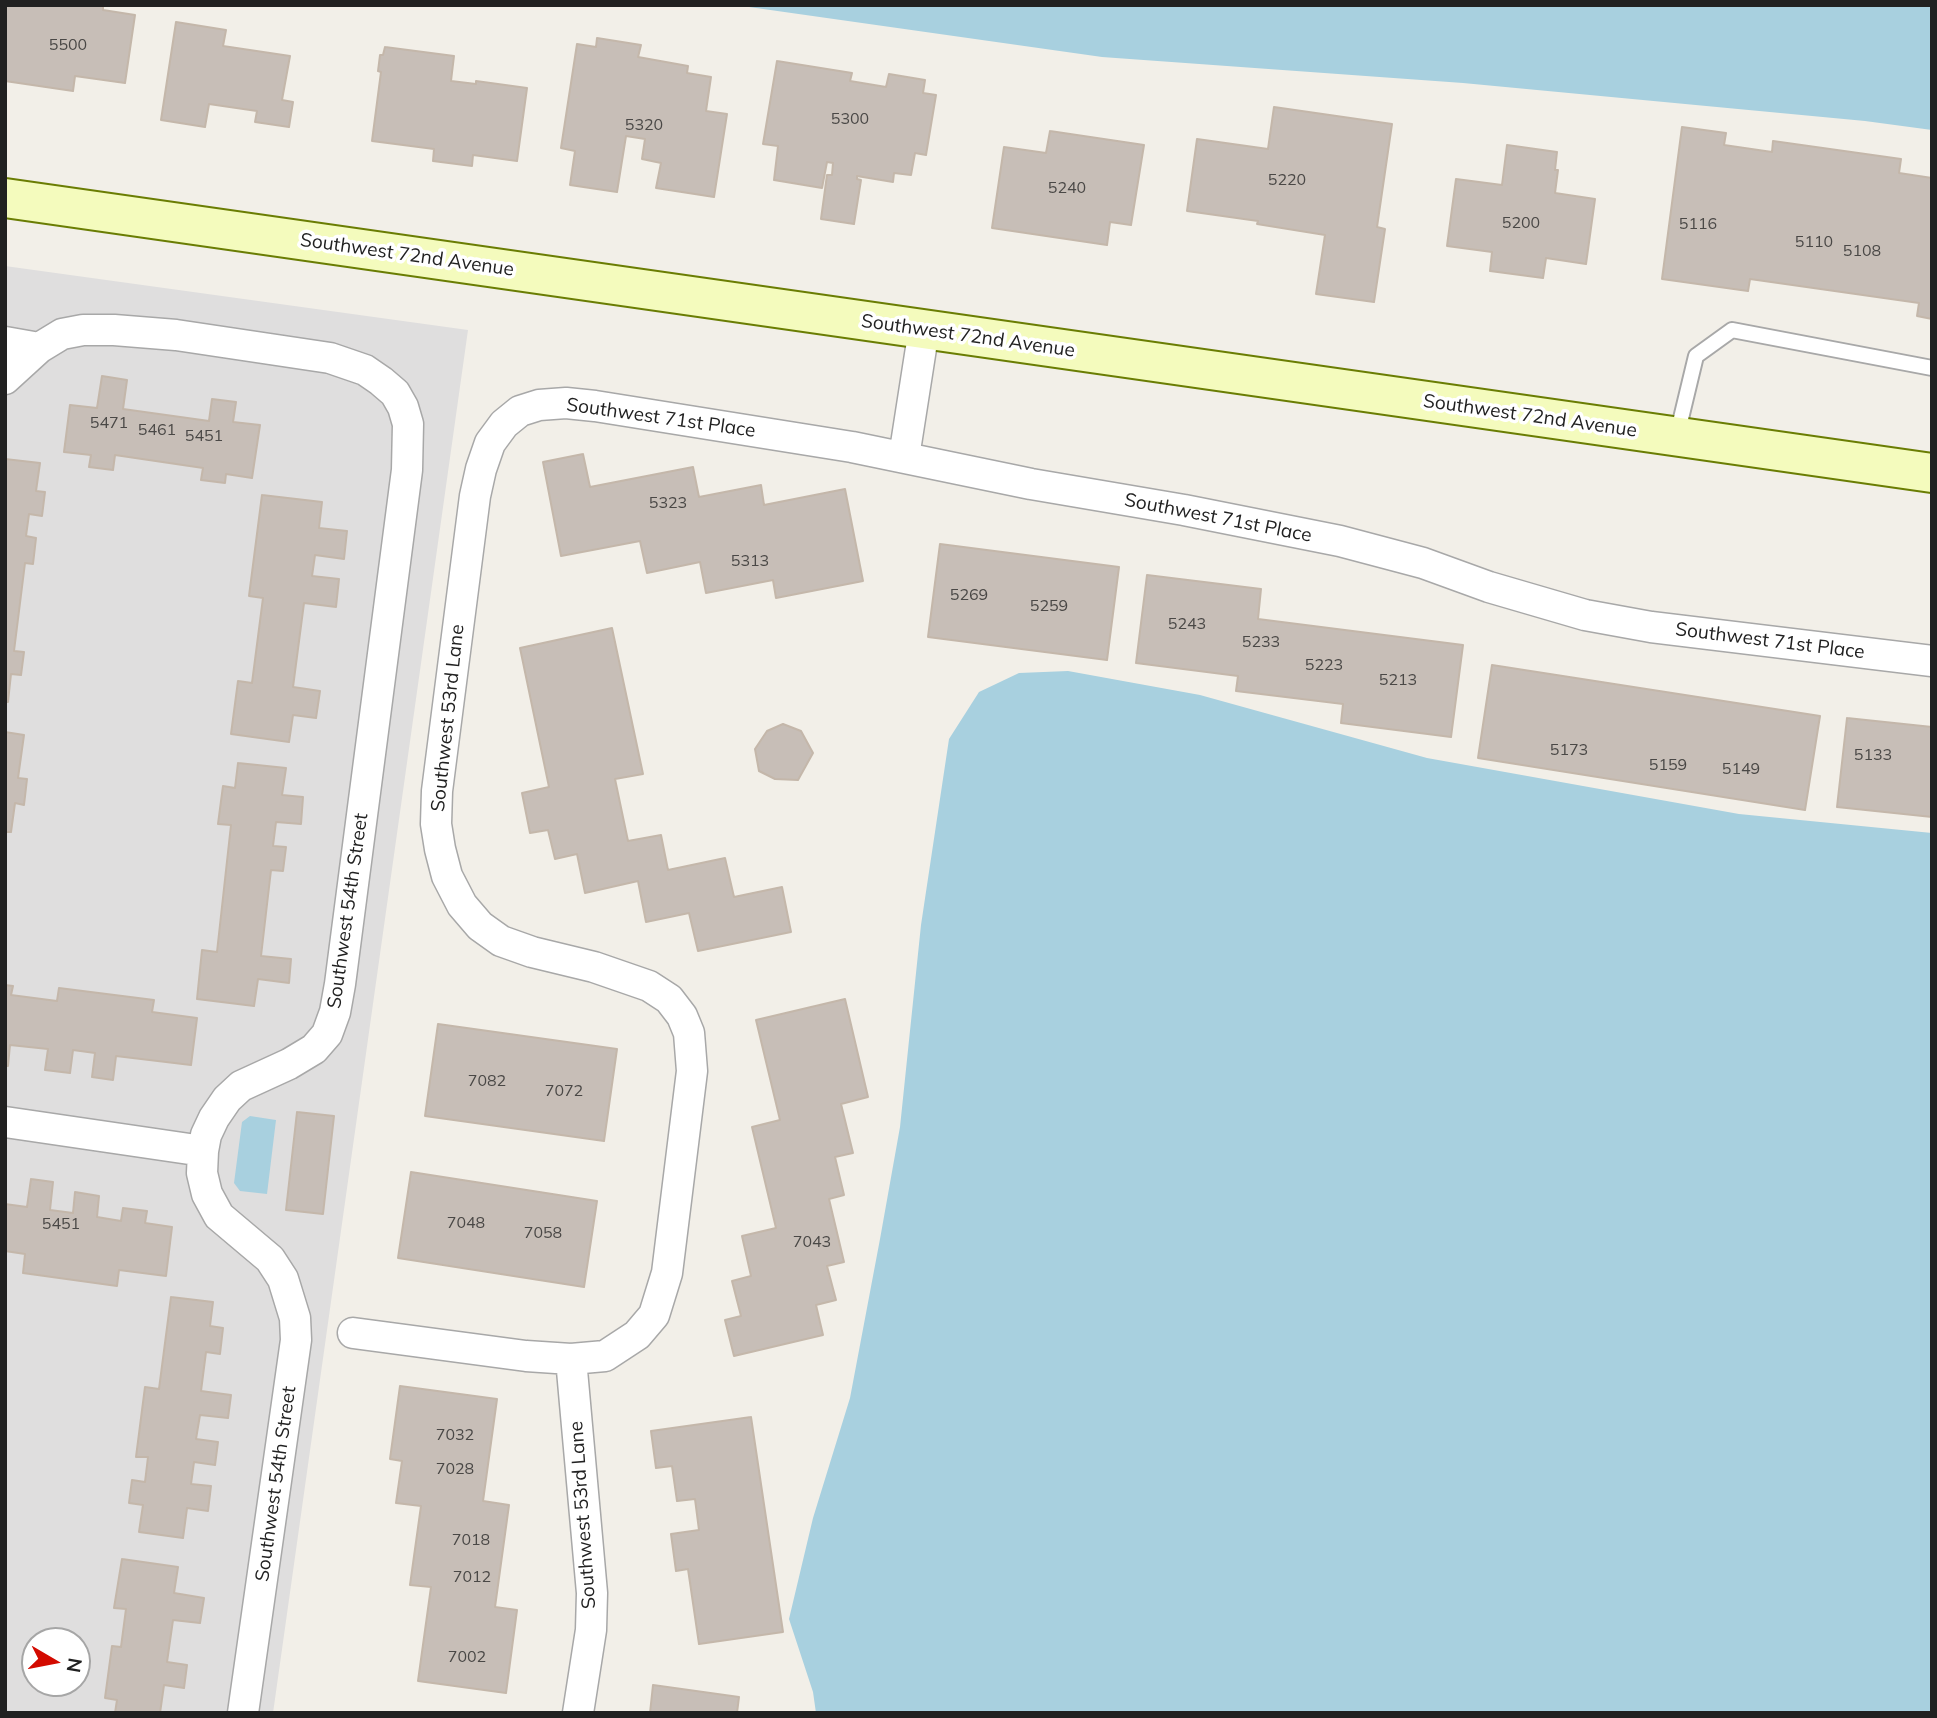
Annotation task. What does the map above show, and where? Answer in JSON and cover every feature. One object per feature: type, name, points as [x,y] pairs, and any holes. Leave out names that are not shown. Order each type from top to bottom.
[{"type":"street","name":"Southwest 72nd Avenue","points":[[5,198],[1932,473]]},
{"type":"street","points":[[904,457],[924,329]]},
{"type":"street","name":"Southwest 54th Street","points":[[39,348],[62,334],[83,330],[114,330],[176,335],[330,358],[365,370],[395,393],[408,424],[407,470],[335,1012],[327,1034],[314,1049],[242,1086],[227,1099],[206,1135],[202,1173],[207,1194],[219,1216],[270,1259],[287,1288],[295,1318],[296,1340],[243,1713]]},
{"type":"street","points":[[5,342],[39,348]]},
{"type":"street","points":[[5,379],[39,348]]},
{"type":"street","name":"Southwest 71st Place","points":[[504,424],[520,411],[539,405],[566,403],[800,438],[1340,541],[1423,563],[1489,587],[1585,615],[1651,627],[1932,661]]},
{"type":"street","name":"Southwest 53rd Lane","points":[[353,1333],[526,1356],[571,1359],[604,1356],[637,1335],[654,1315],[667,1273],[692,1071],[689,1033],[682,1016],[669,999],[649,986],[627,977],[501,941],[480,926],[462,905],[446,876],[436,824],[437,791],[475,496],[490,443],[504,424]]},
{"type":"street","points":[[5,1122],[204,1151]]},
{"type":"street","name":"Southwest 53rd Lane","points":[[571,1359],[592,1593],[591,1630],[578,1713]]},
{"type":"lane","points":[[1676,437],[1696,356],[1732,330],[1932,368]]},
{"type":"shaded area","points":[[5,266],[468,330],[273,1713],[5,1713]]},
{"type":"water","points":[[735,5],[1932,5],[1932,130],[1865,121],[1463,83],[1102,57]]},
{"type":"water","points":[[1068,671],[1200,695],[1427,758],[1739,814],[1932,833],[1932,1713],[816,1713],[813,1692],[789,1619],[813,1518],[850,1398],[880,1239],[900,1127],[921,925],[949,739],[979,692],[1019,673]]},
{"type":"water","points":[[250,1116],[276,1120],[267,1194],[240,1191],[234,1183],[242,1122]]},
{"type":"building","points":[[5,5],[103,5],[103,10],[135,15],[125,83],[75,76],[73,91],[5,81]]},
{"type":"building","points":[[176,22],[226,30],[223,46],[290,56],[282,100],[293,102],[289,127],[255,122],[257,111],[209,104],[205,127],[161,120]]},
{"type":"building","points":[[597,38],[641,45],[638,57],[688,66],[687,73],[711,77],[706,111],[727,114],[714,197],[656,188],[661,163],[642,159],[645,139],[626,136],[617,192],[570,185],[575,151],[561,148],[577,44],[596,47]]},
{"type":"building","points":[[385,47],[454,56],[451,81],[476,84],[476,81],[527,88],[517,161],[473,155],[472,166],[433,161],[434,149],[372,141],[381,72],[378,71],[380,55],[383,55]]},
{"type":"building","points":[[777,61],[852,73],[850,81],[886,87],[889,74],[925,80],[923,93],[936,95],[926,155],[915,153],[911,175],[894,173],[893,182],[857,176],[857,179],[861,180],[854,224],[821,219],[827,175],[832,175],[833,163],[827,162],[822,188],[774,180],[778,146],[763,144]]},
{"type":"building","points":[[1274,107],[1392,124],[1377,227],[1385,229],[1374,302],[1316,294],[1325,235],[1257,224],[1258,221],[1187,211],[1197,139],[1268,149]]},
{"type":"building","points":[[1682,127],[1726,133],[1724,145],[1772,152],[1773,141],[1901,159],[1899,173],[1932,178],[1932,319],[1917,316],[1919,303],[1750,279],[1748,291],[1662,279]]},
{"type":"building","points":[[1050,131],[1144,145],[1131,225],[1110,222],[1107,245],[992,228],[1004,147],[1046,153]]},
{"type":"building","points":[[1507,145],[1557,152],[1555,193],[1595,199],[1586,264],[1546,258],[1543,278],[1490,271],[1492,252],[1447,246],[1456,179],[1502,185]]},
{"type":"building","points":[[102,376],[127,380],[123,409],[209,421],[212,399],[236,402],[233,422],[260,425],[252,478],[226,474],[225,483],[201,480],[203,468],[115,455],[113,470],[89,467],[91,455],[64,452],[70,405],[97,408]]},
{"type":"building","points":[[583,454],[590,487],[693,467],[699,497],[761,485],[764,505],[845,489],[863,581],[776,598],[773,580],[706,593],[700,562],[647,573],[640,541],[561,556],[543,462]]},
{"type":"building","points":[[5,459],[40,463],[36,491],[45,492],[42,516],[29,514],[26,536],[36,538],[33,564],[25,563],[14,651],[24,652],[21,675],[11,674],[8,702],[5,702]]},
{"type":"building","points":[[262,495],[322,502],[319,528],[347,531],[344,559],[315,555],[312,576],[339,579],[336,607],[304,603],[293,687],[320,691],[316,718],[293,715],[289,742],[231,734],[238,681],[252,683],[263,598],[249,596]]},
{"type":"building","points":[[940,544],[1119,567],[1107,660],[928,637]]},
{"type":"building","points":[[1147,575],[1261,589],[1258,619],[1463,645],[1451,737],[1341,723],[1343,704],[1236,691],[1238,676],[1136,663]]},
{"type":"building","points":[[612,628],[643,774],[615,779],[628,841],[661,835],[668,870],[725,858],[734,897],[782,887],[791,932],[698,951],[689,913],[646,922],[638,881],[585,893],[577,854],[555,859],[548,830],[530,833],[522,793],[549,787],[520,648]]},
{"type":"building","points":[[1492,665],[1820,716],[1805,810],[1478,758]]},
{"type":"building","points":[[1847,718],[1932,727],[1932,817],[1837,807]]},
{"type":"building","points":[[783,724],[801,731],[813,753],[798,780],[775,779],[759,771],[755,749],[767,731]]},
{"type":"building","points":[[5,732],[24,735],[18,778],[27,779],[24,805],[15,803],[11,832],[5,832]]},
{"type":"building","points":[[238,763],[286,768],[282,795],[303,797],[301,824],[276,822],[273,846],[286,847],[283,871],[271,870],[261,956],[291,959],[289,983],[258,979],[254,1006],[197,999],[202,950],[217,952],[231,825],[218,824],[223,786],[235,788]]},
{"type":"building","points":[[5,985],[13,986],[11,995],[57,1001],[59,988],[154,1000],[152,1012],[197,1018],[191,1065],[116,1056],[113,1080],[92,1077],[95,1053],[73,1050],[70,1073],[45,1070],[48,1049],[10,1045],[8,1066],[5,1066]]},
{"type":"building","points":[[845,999],[868,1097],[841,1104],[853,1153],[835,1157],[844,1195],[829,1199],[844,1262],[827,1266],[836,1300],[816,1305],[823,1335],[734,1356],[725,1320],[741,1316],[732,1281],[751,1276],[742,1236],[776,1228],[752,1127],[780,1120],[756,1020]]},
{"type":"building","points":[[438,1024],[617,1049],[604,1141],[425,1116]]},
{"type":"building","points":[[297,1112],[334,1116],[323,1214],[286,1210]]},
{"type":"building","points":[[411,1172],[597,1201],[584,1287],[398,1258]]},
{"type":"building","points":[[31,1179],[53,1182],[50,1210],[73,1213],[75,1192],[99,1196],[97,1217],[121,1221],[123,1208],[147,1211],[145,1223],[172,1227],[166,1276],[119,1270],[117,1286],[23,1273],[25,1254],[5,1251],[5,1204],[27,1207]]},
{"type":"building","points":[[171,1297],[213,1302],[210,1326],[223,1328],[220,1354],[206,1352],[201,1391],[231,1395],[228,1418],[200,1415],[196,1439],[218,1442],[215,1465],[194,1462],[191,1484],[211,1486],[208,1511],[187,1508],[183,1538],[139,1532],[143,1505],[129,1503],[132,1480],[145,1482],[148,1457],[136,1457],[145,1387],[159,1389]]},
{"type":"building","points":[[400,1386],[497,1399],[483,1501],[509,1505],[495,1607],[517,1610],[506,1693],[418,1681],[431,1587],[410,1585],[421,1506],[396,1503],[402,1461],[390,1459]]},
{"type":"building","points":[[751,1417],[783,1632],[699,1644],[688,1569],[676,1571],[671,1534],[699,1530],[695,1499],[677,1501],[672,1466],[656,1468],[651,1431]]},
{"type":"building","points":[[122,1559],[178,1567],[174,1593],[204,1598],[200,1623],[173,1620],[167,1662],[187,1665],[184,1688],[164,1685],[160,1713],[115,1713],[117,1700],[105,1698],[112,1646],[121,1647],[126,1609],[114,1608]]},
{"type":"building","points":[[653,1685],[739,1697],[737,1713],[650,1713]]}]
